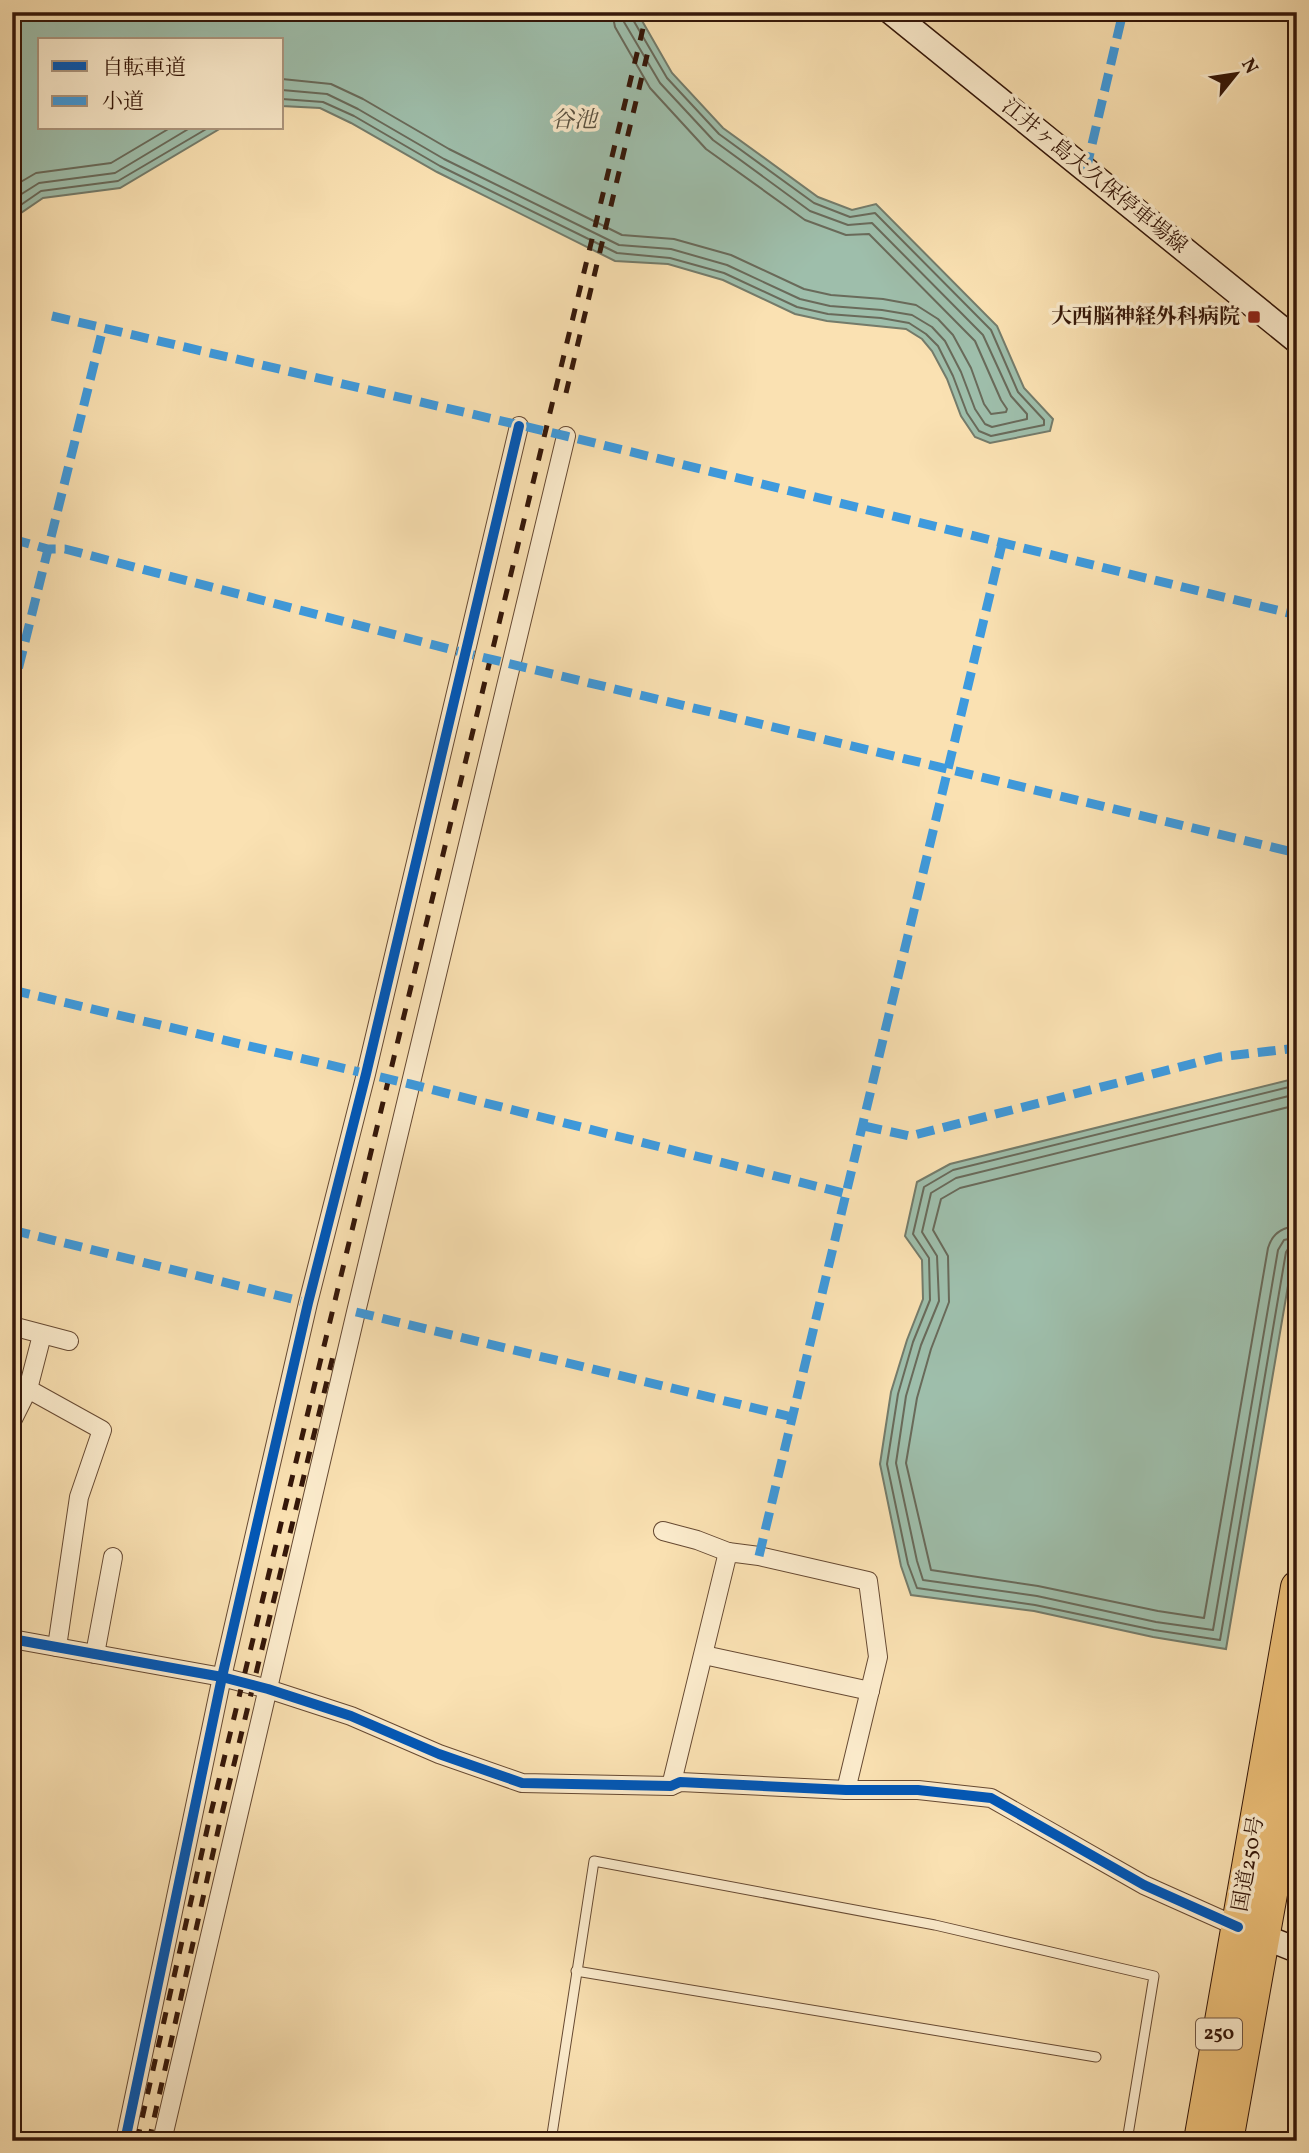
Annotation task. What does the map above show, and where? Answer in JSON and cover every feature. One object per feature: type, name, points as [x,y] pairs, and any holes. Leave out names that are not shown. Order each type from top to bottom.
[{"type":"highway","name":"国道250号","points":[[1227,2141],[1251,1931],[1297,1587]]},
{"type":"highway","name":"国道250号","points":[[1200,2141],[1297,1748]]},
{"type":"main road","name":"江井ヶ島大久保停車場線","points":[[891,12],[1297,341]]},
{"type":"main road","points":[[1251,1931],[1297,1950]]},
{"type":"street","points":[[125,2141],[222,1678],[308,1303],[370,1060],[519,426]]},
{"type":"street","points":[[162,2141],[566,436]]},
{"type":"street","points":[[12,1326],[69,1341]]},
{"type":"street","points":[[12,1421],[27,1389],[42,1335]]},
{"type":"street","points":[[27,1389],[102,1430],[79,1496],[57,1647]]},
{"type":"street","points":[[663,1531],[728,1552],[759,1556],[868,1581],[878,1657],[846,1790]]},
{"type":"street","points":[[671,1786],[728,1552]]},
{"type":"street","points":[[95,1654],[113,1558]]},
{"type":"street","points":[[12,1639],[268,1689],[351,1716],[439,1755],[522,1783],[671,1786],[680,1782],[846,1790],[918,1790],[991,1798],[1144,1885],[1251,1931]]},
{"type":"street","points":[[704,1655],[870,1691]]},
{"type":"lane","points":[[551,2141],[594,1861],[935,1925],[1154,1976],[1127,2141]]},
{"type":"lane","points":[[576,1971],[1096,2057]]},
{"type":"water","name":"谷池","points":[[12,12],[637,12],[672,73],[723,128],[818,197],[852,210],[876,204],[997,326],[1024,388],[1053,419],[1050,431],[990,443],[975,437],[961,416],[947,379],[932,351],[922,339],[906,329],[827,321],[795,314],[723,280],[668,264],[615,261],[437,172],[320,108],[284,106],[284,38],[38,38],[38,130],[218,130],[120,188],[43,198],[12,219]]},
{"type":"water","points":[[1297,1078],[1297,1233],[1226,1649],[1153,1637],[1034,1611],[911,1595],[901,1566],[880,1464],[891,1392],[923,1299],[922,1260],[905,1236],[917,1182],[950,1164]]},
{"type":"railway","points":[[137,2141],[209,1821],[647,12]]},
{"type":"railway","points":[[566,393],[650,43]]},
{"type":"railway","points":[[149,2141],[219,1826],[333,1356]]},
{"type":"marked path","points":[[1086,170],[1123,12]]},
{"type":"marked path","points":[[52,316],[566,436],[1297,615]]},
{"type":"marked path","points":[[12,694],[103,328]]},
{"type":"marked path","points":[[12,539],[48,549],[65,549],[465,653],[1297,853]]},
{"type":"marked path","points":[[759,1556],[1002,544]]},
{"type":"marked path","points":[[12,990],[410,1084],[847,1194]]},
{"type":"marked path","points":[[864,1126],[910,1136],[1219,1057],[1297,1048]]},
{"type":"marked path","points":[[12,1230],[308,1303]]},
{"type":"marked path","points":[[356,1312],[792,1417]]},
{"type":"cycle path","points":[[125,2141],[222,1677],[308,1303],[366,1074],[519,426]]},
{"type":"cycle path","points":[[12,1639],[222,1677],[268,1689],[351,1716],[439,1754],[522,1783],[671,1786],[680,1782],[846,1790],[918,1790],[991,1798],[1144,1885],[1238,1927]]},
{"type":"place","name":"大西脳神経外科病院","points":[[1254,317]]}]
